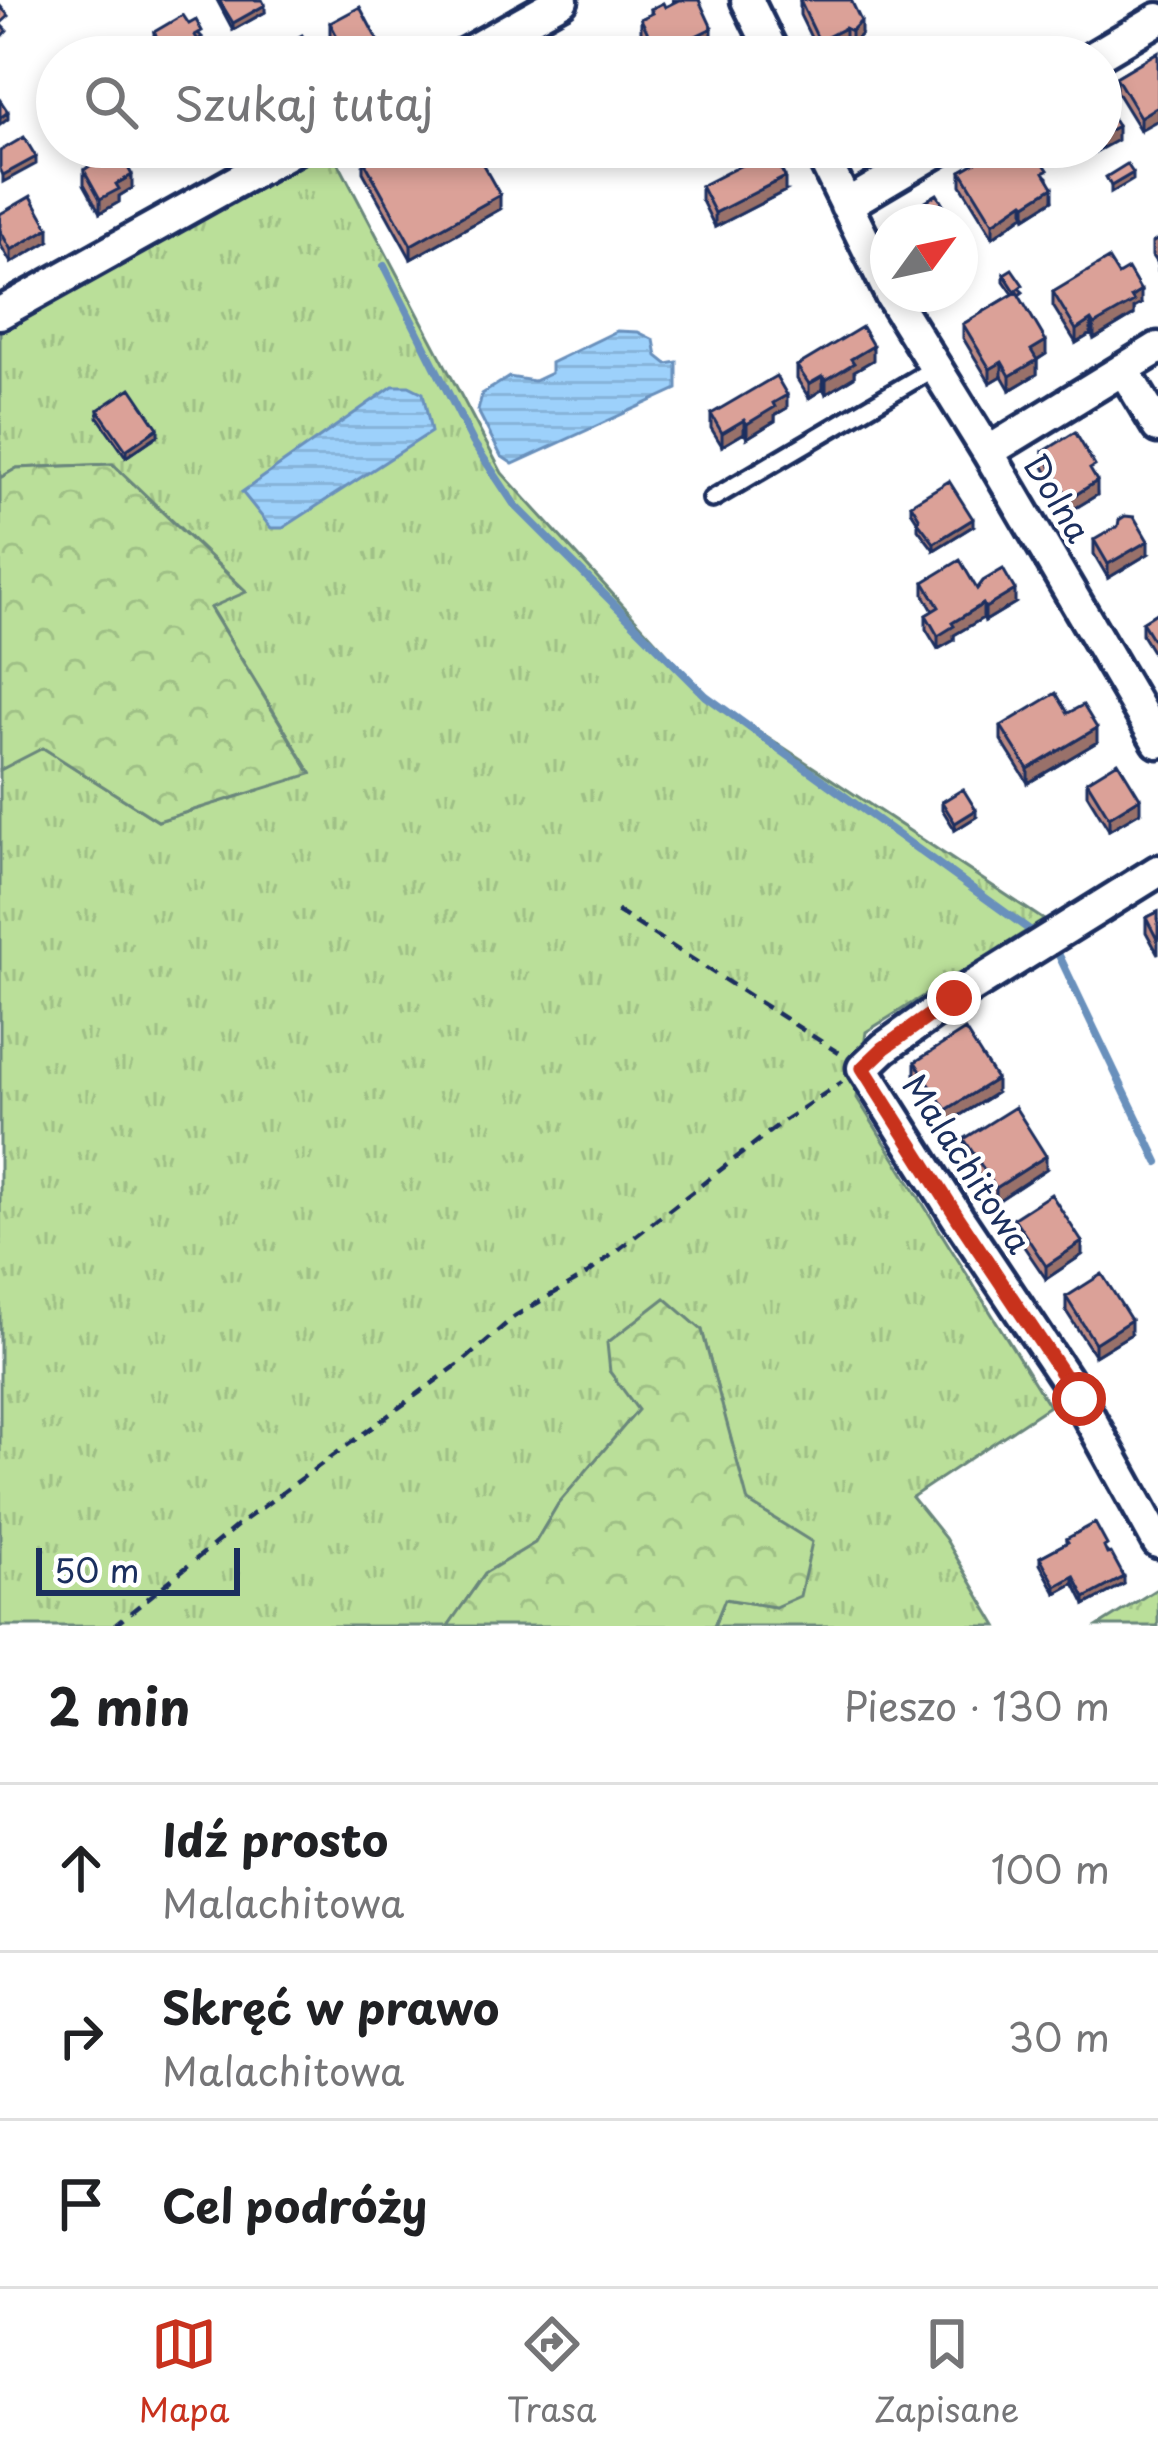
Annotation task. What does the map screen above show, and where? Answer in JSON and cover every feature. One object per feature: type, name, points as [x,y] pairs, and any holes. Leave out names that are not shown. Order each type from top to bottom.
[{"type":"street","points":[[498,36],[562,0]]},
{"type":"street","points":[[747,0],[765,36]]},
{"type":"street","points":[[1122,40],[1158,19]]},
{"type":"street","points":[[0,313],[260,168]]},
{"type":"street","name":"Dolna","points":[[828,168],[870,254]]},
{"type":"street","points":[[846,205],[909,168]]},
{"type":"street","name":"Dolna","points":[[901,312],[1158,742]]},
{"type":"street","points":[[988,452],[1158,348]]},
{"type":"street","points":[[1123,369],[1158,427]]},
{"type":"street","name":"Malachitowa","points":[[1158,871],[954,998],[863,1068],[1079,1399],[1158,1542]]},
{"type":"lane","points":[[712,499],[936,368]]},
{"type":"path","points":[[114,1626],[223,1536],[467,1358],[515,1316],[587,1274],[782,1122],[863,1068],[616,911]]},
{"type":"green space","points":[[292,168],[341,168],[502,473],[706,696],[1044,920],[866,1032],[857,1098],[1049,1406],[912,1497],[945,1538],[997,1626],[714,1626],[724,1599],[775,1607],[702,1330],[610,1372],[639,1409],[558,1504],[535,1543],[485,1573],[448,1626],[0,1626],[0,770],[42,747],[158,821],[311,773],[210,607],[246,591],[113,464],[17,468],[0,478],[0,331]]},
{"type":"green space","points":[[112,464],[246,592],[210,608],[311,774],[158,821],[43,748],[0,770],[0,478],[17,468]]},
{"type":"green space","points":[[665,1298],[702,1330],[748,1502],[812,1542],[800,1596],[775,1607],[725,1599],[714,1626],[448,1626],[485,1573],[535,1543],[558,1504],[638,1410],[610,1372],[607,1343]]},
{"type":"green space","points":[[1155,1590],[1158,1626],[1098,1626]]},
{"type":"water","points":[[617,331],[638,332],[654,340],[657,356],[667,364],[677,362],[677,389],[513,464],[501,456],[478,411],[482,394],[509,377],[534,381],[551,373],[551,363]]},
{"type":"water","points":[[393,386],[409,386],[423,393],[431,432],[283,528],[271,528],[242,492]]},
{"type":"building","points":[[219,0],[262,0],[265,5],[233,23]]},
{"type":"building","points":[[679,0],[699,0],[712,28],[695,36],[649,36],[641,19],[663,3],[665,7]]},
{"type":"building","points":[[851,0],[861,21],[851,31],[845,28],[817,36],[800,1]]},
{"type":"building","points":[[360,7],[375,36],[337,36],[330,23]]},
{"type":"building","points":[[183,15],[189,24],[196,20],[202,31],[196,36],[156,36],[154,32]]},
{"type":"building","points":[[1158,52],[1158,106],[1140,117],[1122,87],[1122,73]]},
{"type":"building","points":[[24,137],[36,157],[3,175],[0,151]]},
{"type":"building","points":[[1127,164],[1133,173],[1111,186],[1106,177]]},
{"type":"building","points":[[128,168],[132,175],[100,199],[84,170]]},
{"type":"building","points":[[368,168],[485,168],[500,195],[411,245]]},
{"type":"building","points":[[736,168],[780,168],[785,177],[715,213],[701,186]]},
{"type":"building","points":[[1047,168],[1044,172],[1053,187],[993,223],[961,171]]},
{"type":"building","points":[[937,194],[943,204],[920,204]]},
{"type":"building","points":[[31,196],[49,228],[11,250],[0,230],[0,214]]},
{"type":"building","points":[[1108,259],[1118,275],[1128,269],[1141,291],[1131,297],[1134,302],[1076,330],[1053,292]]},
{"type":"building","points":[[1012,269],[1023,285],[1015,291],[1004,274]]},
{"type":"building","points":[[1017,292],[1046,341],[1031,350],[1037,360],[1010,376],[1002,362],[990,369],[963,324]]},
{"type":"building","points":[[862,327],[873,346],[826,380],[823,376],[809,384],[797,366]]},
{"type":"building","points":[[776,376],[787,395],[747,424],[744,420],[722,433],[711,414]]},
{"type":"building","points":[[131,388],[158,428],[126,450],[98,410]]},
{"type":"building","points":[[1075,432],[1095,466],[1090,469],[1097,481],[1069,499],[1043,452]]},
{"type":"building","points":[[949,481],[973,519],[934,543],[911,504]]},
{"type":"building","points":[[1125,516],[1134,517],[1148,541],[1108,564],[1094,540],[1118,526]]},
{"type":"building","points":[[960,560],[977,589],[1003,569],[1015,590],[985,608],[983,604],[938,636],[926,615],[939,607],[924,582]]},
{"type":"building","points":[[1158,612],[1158,648],[1142,622]]},
{"type":"building","points":[[1056,693],[1068,713],[1083,705],[1097,728],[1028,769],[1001,726]]},
{"type":"building","points":[[1118,762],[1140,798],[1109,817],[1087,781]]},
{"type":"building","points":[[963,789],[976,810],[955,823],[942,802]]},
{"type":"building","points":[[1158,912],[1158,941],[1146,918]]},
{"type":"building","points":[[965,1030],[996,1079],[946,1110],[915,1062]]},
{"type":"building","points":[[1015,1107],[1046,1156],[996,1188],[964,1139]]},
{"type":"building","points":[[1051,1194],[1082,1242],[1046,1266],[1014,1218]]},
{"type":"building","points":[[1102,1274],[1131,1320],[1095,1343],[1066,1297]]},
{"type":"building","points":[[1095,1523],[1107,1554],[1111,1553],[1124,1577],[1085,1598],[1074,1576],[1056,1586],[1040,1557]]},
{"type":"waterway","points":[[384,266],[473,442],[514,504],[706,696],[1038,936]]},
{"type":"waterway","points":[[1051,944],[1158,1162]]},
{"type":"route","points":[[954,998],[863,1068],[1079,1399]]}]
